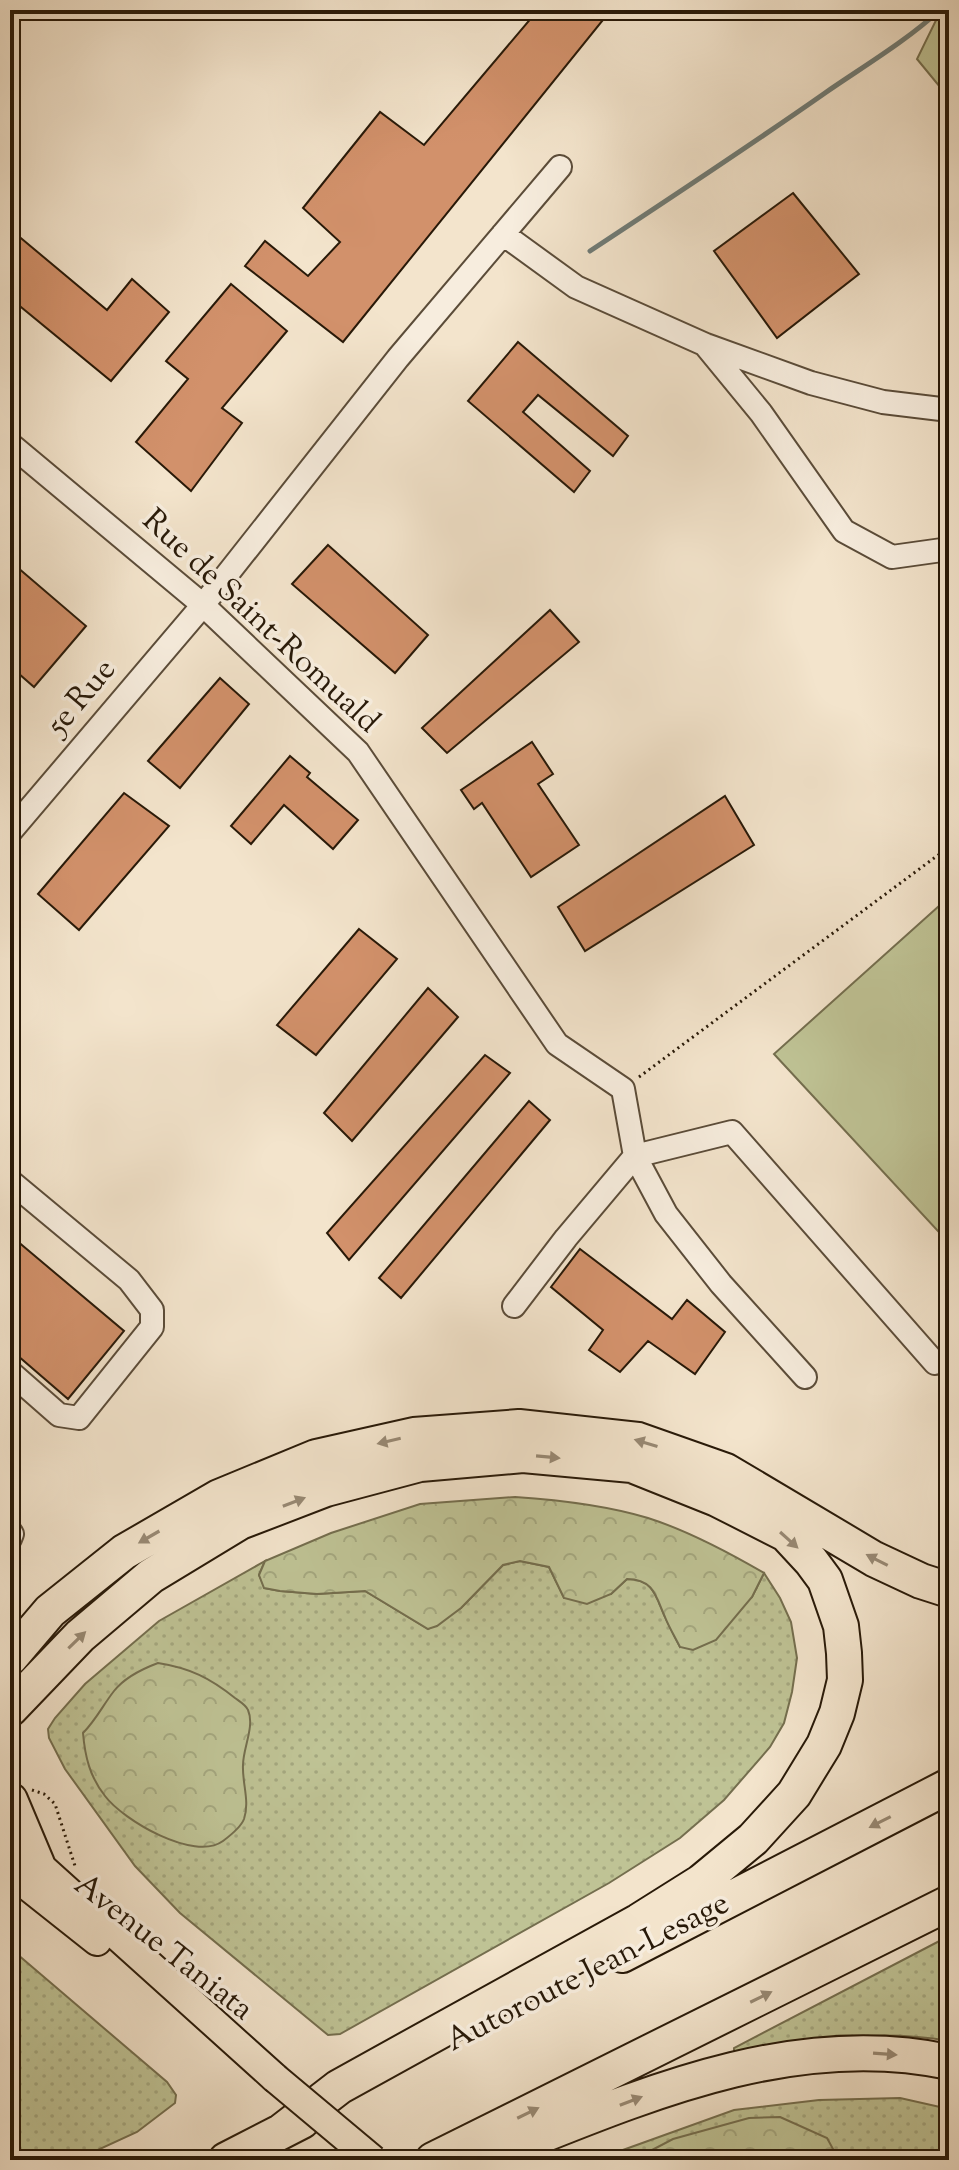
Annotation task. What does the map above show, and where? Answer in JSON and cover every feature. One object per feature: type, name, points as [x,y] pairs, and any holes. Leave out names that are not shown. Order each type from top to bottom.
[{"type":"highway","points":[[10,1658],[50,1611],[124,1552],[219,1497],[316,1457],[414,1435],[504,1428],[638,1440],[726,1471],[874,1559],[949,1590]]},
{"type":"highway","points":[[14,1710],[80,1636],[151,1576],[240,1522],[326,1489],[420,1464],[523,1455],[632,1465],[717,1499],[786,1534],[825,1580],[841,1626],[844,1653],[845,1680],[837,1713],[824,1745],[794,1794],[753,1839],[701,1882],[639,1921],[339,2087],[282,2131]]},
{"type":"highway","name":"Autoroute Jean-Lesage","points":[[226,2160],[949,1786]]},
{"type":"highway","points":[[19,1795],[24,1868]]},
{"type":"highway","points":[[433,2160],[949,1903]]},
{"type":"highway","points":[[480,2160],[654,2092],[770,2061],[825,2053],[880,2053],[949,2062]]},
{"type":"main road","name":"Avenue Taniata","points":[[10,1840],[24,1868],[373,2160]]},
{"type":"street","name":"5e Rue","points":[[10,832],[203,605],[398,358],[560,167]]},
{"type":"street","points":[[503,234],[576,287],[706,345],[811,383],[883,402],[949,410]]},
{"type":"street","points":[[706,345],[761,413],[844,531],[892,557],[949,549]]},
{"type":"street","name":"Rue de Saint-Romuald","points":[[10,444],[203,605],[358,752],[557,1044],[623,1089]]},
{"type":"street","points":[[623,1089],[635,1156],[666,1214],[721,1284],[805,1377]]},
{"type":"street","points":[[514,1306],[635,1156],[732,1132],[935,1363]]},
{"type":"street","points":[[10,1181],[129,1280],[152,1310],[152,1327],[79,1418],[59,1415],[10,1372]]},
{"type":"street","points":[[10,1531],[10,1539]]},
{"type":"path","points":[[623,1089],[949,847]]},
{"type":"path","name":"Avenue Taniata","points":[[19,1795],[44,1794],[55,1804],[77,1871]]},
{"type":"green space","points":[[941,10],[949,10],[949,98],[917,59]]},
{"type":"green space","points":[[949,897],[949,1243],[774,1054]]},
{"type":"green space","points":[[515,1497],[582,1504],[648,1518],[708,1542],[764,1573],[752,1597],[716,1640],[693,1650],[680,1647],[653,1590],[636,1580],[627,1579],[611,1594],[587,1604],[564,1598],[549,1567],[520,1561],[503,1565],[461,1608],[428,1629],[365,1591],[317,1594],[280,1591],[264,1588],[259,1575],[265,1561],[331,1533],[420,1504]]},
{"type":"green space","points":[[265,1561],[259,1575],[265,1588],[317,1594],[365,1591],[428,1629],[461,1608],[503,1565],[520,1561],[549,1567],[564,1598],[611,1594],[627,1579],[636,1580],[653,1590],[680,1647],[752,1597],[764,1573],[791,1622],[797,1658],[784,1723],[770,1747],[724,1800],[680,1838],[609,1883],[340,2034],[328,2035],[180,1913],[135,1866],[65,1769],[49,1738],[48,1729],[55,1718],[85,1684],[159,1621]]},
{"type":"green space","points":[[158,1663],[208,1679],[244,1705],[250,1716],[243,1765],[244,1819],[223,1841],[210,1846],[178,1842],[127,1816],[105,1796],[89,1766],[83,1733],[118,1686],[134,1674]]},
{"type":"green space","points":[[949,1936],[949,2041],[896,2036],[844,2037],[740,2053],[734,2051],[734,2048]]},
{"type":"green space","points":[[10,1948],[167,2082],[176,2095],[175,2103],[137,2132],[76,2160],[10,2160]]},
{"type":"green space","points":[[900,2098],[949,2109],[949,2160],[595,2160],[734,2110],[819,2100]]},
{"type":"green space","points":[[780,2117],[827,2138],[839,2160],[633,2160],[673,2139],[749,2118]]},
{"type":"building","points":[[538,10],[611,10],[343,342],[245,266],[265,241],[308,276],[340,242],[303,208],[380,112],[424,145]]},
{"type":"building","points":[[793,193],[859,274],[777,338],[714,251]]},
{"type":"building","points":[[10,229],[107,310],[132,279],[169,312],[111,381],[10,298]]},
{"type":"building","points":[[231,284],[287,331],[222,408],[242,423],[191,491],[136,442],[188,379],[166,361]]},
{"type":"building","points":[[518,342],[628,436],[613,456],[538,395],[523,412],[590,471],[574,492],[468,401]]},
{"type":"building","points":[[328,545],[428,635],[395,673],[292,584]]},
{"type":"building","points":[[10,561],[86,626],[34,687],[10,666]]},
{"type":"building","points":[[550,610],[579,642],[447,753],[422,728]]},
{"type":"building","points":[[220,678],[249,704],[180,788],[148,761]]},
{"type":"building","points":[[532,742],[553,774],[538,784],[579,845],[531,877],[482,803],[474,809],[461,790]]},
{"type":"building","points":[[290,756],[310,773],[307,777],[358,820],[333,849],[284,805],[251,844],[231,826]]},
{"type":"building","points":[[124,793],[169,826],[79,930],[38,894]]},
{"type":"building","points":[[725,796],[754,845],[585,951],[558,907]]},
{"type":"building","points":[[359,929],[397,959],[316,1055],[277,1025]]},
{"type":"building","points":[[428,988],[458,1017],[352,1141],[324,1113]]},
{"type":"building","points":[[485,1055],[510,1073],[349,1260],[327,1233]]},
{"type":"building","points":[[529,1101],[550,1120],[401,1298],[379,1278]]},
{"type":"building","points":[[10,1235],[124,1331],[68,1399],[10,1349]]},
{"type":"building","points":[[580,1249],[672,1319],[687,1300],[725,1332],[695,1374],[648,1341],[620,1372],[589,1350],[603,1330],[551,1287]]},
{"type":"waterway","points":[[590,251],[884,53],[940,10]]}]
